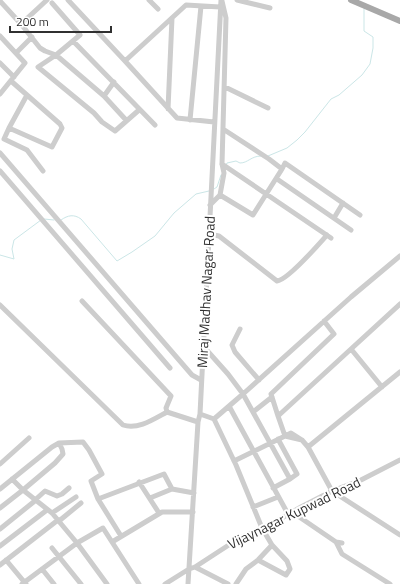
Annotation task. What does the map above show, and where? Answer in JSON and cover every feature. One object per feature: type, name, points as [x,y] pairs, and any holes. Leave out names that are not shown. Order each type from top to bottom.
[{"type":"main road","points":[[351,0],[400,21]]},
{"type":"street","points":[[68,0],[176,118],[214,122]]},
{"type":"street","points":[[149,0],[158,8]]},
{"type":"street","points":[[207,6],[208,0]]},
{"type":"street","points":[[210,205],[220,195],[224,173],[222,164],[226,18],[221,0]]},
{"type":"street","name":"Miraj Madhav Nagar Road","points":[[188,584],[198,422],[200,414],[221,0]]},
{"type":"street","points":[[237,0],[270,8]]},
{"type":"street","points":[[0,1],[22,24],[40,48],[56,55],[104,96],[126,120]]},
{"type":"street","points":[[22,24],[51,1],[80,35],[56,55],[38,67],[94,113],[102,122],[115,131],[139,110]]},
{"type":"street","points":[[125,61],[186,4],[220,7]]},
{"type":"street","points":[[190,120],[201,6]]},
{"type":"street","points":[[168,109],[172,18]]},
{"type":"street","points":[[0,36],[25,64],[0,94]]},
{"type":"street","points":[[16,53],[32,37]]},
{"type":"street","points":[[73,41],[114,82],[139,110],[156,125]]},
{"type":"street","points":[[0,63],[27,95],[60,124],[62,128],[52,147],[9,128]]},
{"type":"street","points":[[104,96],[114,82]]},
{"type":"street","points":[[225,87],[268,108]]},
{"type":"street","points":[[27,95],[4,139],[27,150],[43,171]]},
{"type":"street","points":[[223,129],[282,169]]},
{"type":"street","points":[[0,153],[192,376],[201,380]]},
{"type":"street","points":[[220,195],[253,214],[285,163],[360,215]]},
{"type":"street","points":[[209,234],[219,236],[277,281],[282,281],[329,236],[222,164]]},
{"type":"street","points":[[0,171],[170,368]]},
{"type":"street","points":[[277,178],[351,230]]},
{"type":"street","points":[[334,218],[343,203]]},
{"type":"street","points":[[214,419],[324,321],[400,256]]},
{"type":"street","points":[[82,301],[171,396],[166,408],[167,412]]},
{"type":"street","points":[[278,416],[400,304]]},
{"type":"street","points":[[0,305],[123,425],[133,426],[145,424],[167,412],[198,422]]},
{"type":"street","points":[[285,436],[271,394],[334,334],[324,321]]},
{"type":"street","points":[[240,329],[232,345],[259,380]]},
{"type":"street","points":[[203,346],[228,374],[243,394],[290,479]]},
{"type":"street","points":[[351,349],[382,387]]},
{"type":"street","points":[[308,447],[400,372]]},
{"type":"street","points":[[253,412],[272,397]]},
{"type":"street","points":[[229,406],[273,488],[290,513],[336,542],[342,543]]},
{"type":"street","points":[[200,414],[214,419],[234,461],[262,528],[272,545],[290,566],[290,569],[286,575],[258,560]]},
{"type":"street","points":[[234,461],[291,433],[302,440],[308,447],[332,491],[400,535]]},
{"type":"street","points":[[0,464],[29,438]]},
{"type":"street","points":[[273,488],[297,474],[278,439]]},
{"type":"street","points":[[0,489],[59,443],[83,442],[90,450],[102,474],[91,481],[98,499],[122,536]]},
{"type":"street","points":[[0,508],[55,463],[63,454],[59,443]]},
{"type":"street","name":"Vijaynagar Kupwad Road","points":[[165,584],[189,569],[195,567],[238,539],[332,491],[361,480],[400,460]]},
{"type":"street","points":[[98,499],[139,482],[164,474],[172,489]]},
{"type":"street","points":[[12,479],[59,521],[107,584]]},
{"type":"street","points":[[139,482],[159,513]]},
{"type":"street","points":[[0,529],[44,491],[57,496],[69,488]]},
{"type":"street","points":[[150,498],[172,489],[194,493]]},
{"type":"street","points":[[253,507],[278,496]]},
{"type":"street","points":[[0,546],[49,511],[76,497]]},
{"type":"street","points":[[0,564],[81,503]]},
{"type":"street","points":[[112,542],[159,513],[193,512]]},
{"type":"street","points":[[6,560],[24,583],[77,543],[103,528],[139,584]]},
{"type":"street","points":[[336,542],[342,554],[390,584]]},
{"type":"street","points":[[236,584],[246,569],[258,560],[272,545]]},
{"type":"street","points":[[52,548],[81,584]]},
{"type":"street","points":[[195,567],[228,584]]},
{"type":"street","points":[[42,569],[54,584]]},
{"type":"waterway","points":[[268,156],[287,148],[297,140],[331,99],[339,95],[362,75],[370,64],[373,48],[373,37],[364,31],[364,9]]},
{"type":"waterway","points":[[226,165],[227,163],[236,161],[243,163],[255,157],[261,156]]},
{"type":"waterway","points":[[214,189],[217,187],[221,175]]},
{"type":"waterway","points":[[61,220],[71,216],[76,216],[81,219],[117,261],[155,236],[174,213],[196,194],[209,191]]},
{"type":"waterway","points":[[44,219],[54,220]]},
{"type":"waterway","points":[[0,255],[14,259],[12,249],[14,240],[41,220]]}]
